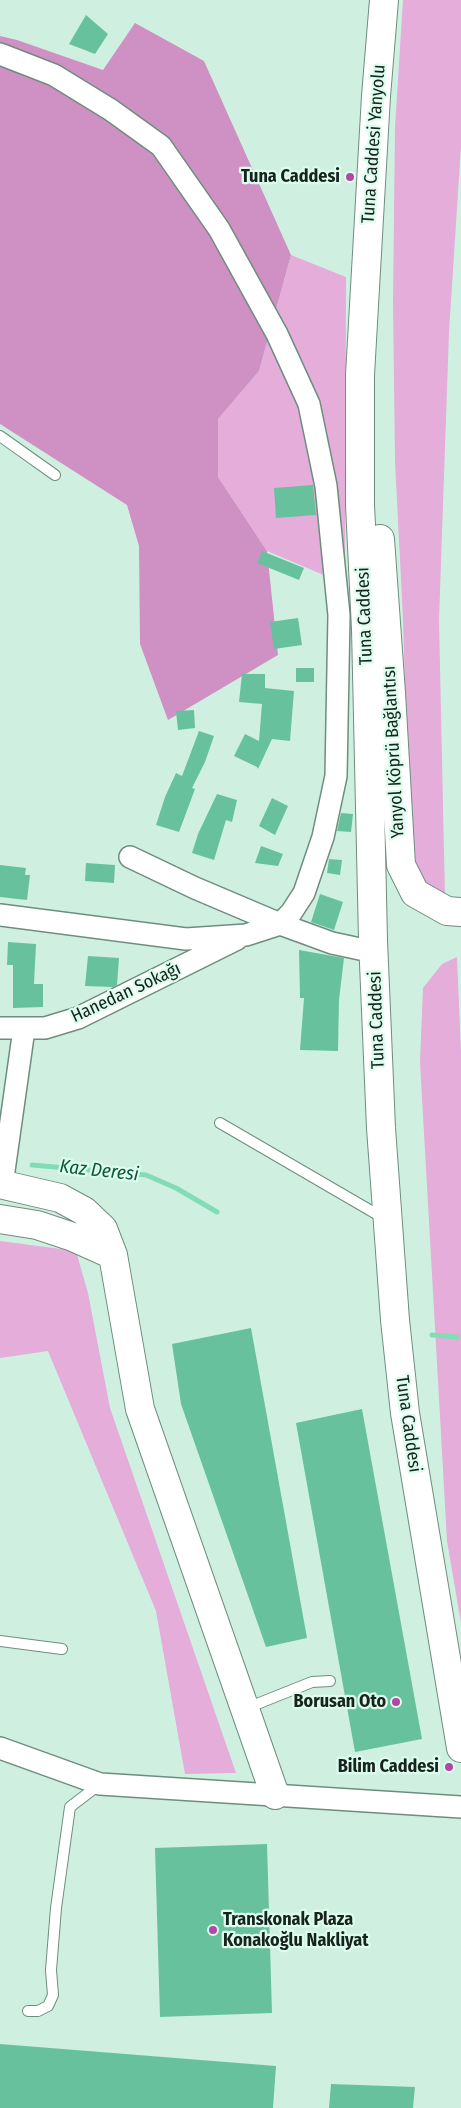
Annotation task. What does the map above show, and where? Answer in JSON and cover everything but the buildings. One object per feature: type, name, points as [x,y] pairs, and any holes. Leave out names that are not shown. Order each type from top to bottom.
[{"type":"main road","name":"Tuna Caddesi Yanyolu","points":[[365,288],[384,0]]},
{"type":"main road","name":"Yanyol Köprü Bağlantısı","points":[[365,288],[401,865],[415,893],[454,912]]},
{"type":"main road","name":"Tuna Caddesi","points":[[365,288],[360,375],[360,505],[366,629],[374,952],[381,1128],[395,1320],[405,1413],[461,1748]]},
{"type":"main road","points":[[1,1184],[60,1198],[84,1211],[103,1229],[113,1255],[140,1409],[243,1709],[275,1795]]},
{"type":"main road","points":[[0,1219],[37,1225],[73,1237],[113,1255]]},
{"type":"street","points":[[0,54],[54,75],[111,110],[161,146],[219,229],[277,334],[309,404],[326,486],[339,615],[336,776],[323,838],[304,893],[291,913],[280,924],[246,934],[186,938],[0,915]]},
{"type":"street","points":[[130,857],[195,888],[280,924],[332,943],[374,952]]},
{"type":"street","name":"Hanedan Sokağı","points":[[0,1028],[45,1028],[78,1018],[246,934]]},
{"type":"street","points":[[1,1184],[24,1029]]},
{"type":"street","points":[[0,1748],[100,1784],[461,1807]]},
{"type":"lane","points":[[0,436],[55,476]]},
{"type":"lane","points":[[220,1123],[388,1221]]},
{"type":"lane","points":[[0,1641],[62,1649]]},
{"type":"lane","points":[[243,1709],[312,1682],[330,1681]]},
{"type":"lane","points":[[28,2011],[38,2011],[48,2006],[53,1995],[51,1970],[56,1908],[70,1806],[100,1784]]},
{"type":"shaded area","points":[[403,0],[461,0],[461,146],[449,332],[439,620],[445,899],[421,878],[410,856],[403,619],[395,462],[393,302],[395,127]]},
{"type":"shaded area","points":[[135,23],[204,61],[291,255],[259,371],[218,419],[218,477],[267,551],[278,655],[168,720],[140,644],[139,546],[127,505],[0,424],[0,36],[17,40],[103,70]]},
{"type":"shaded area","points":[[291,255],[346,277],[345,584],[267,551],[218,477],[218,419],[259,371]]},
{"type":"shaded area","points":[[457,957],[461,1053],[461,1623],[447,1541],[420,1062],[423,988],[442,964]]},
{"type":"shaded area","points":[[0,1241],[76,1251],[88,1293],[110,1408],[236,1773],[185,1774],[156,1611],[48,1351],[0,1358]]},
{"type":"waterway","name":"Kaz Deresi","points":[[32,1165],[146,1175],[176,1188],[217,1212]]},
{"type":"waterway","name":"Kaz Deresi","points":[[432,1335],[457,1337]]},
{"type":"place","name":"Tuna Caddesi","points":[[350,177]]},
{"type":"place","name":"Borusan Oto","points":[[396,1702]]},
{"type":"place","name":"Bilim Caddesi","points":[[449,1767]]},
{"type":"place","name":"Transkonak Plaza Konakoğlu Nakliyat","points":[[213,1930]]}]
